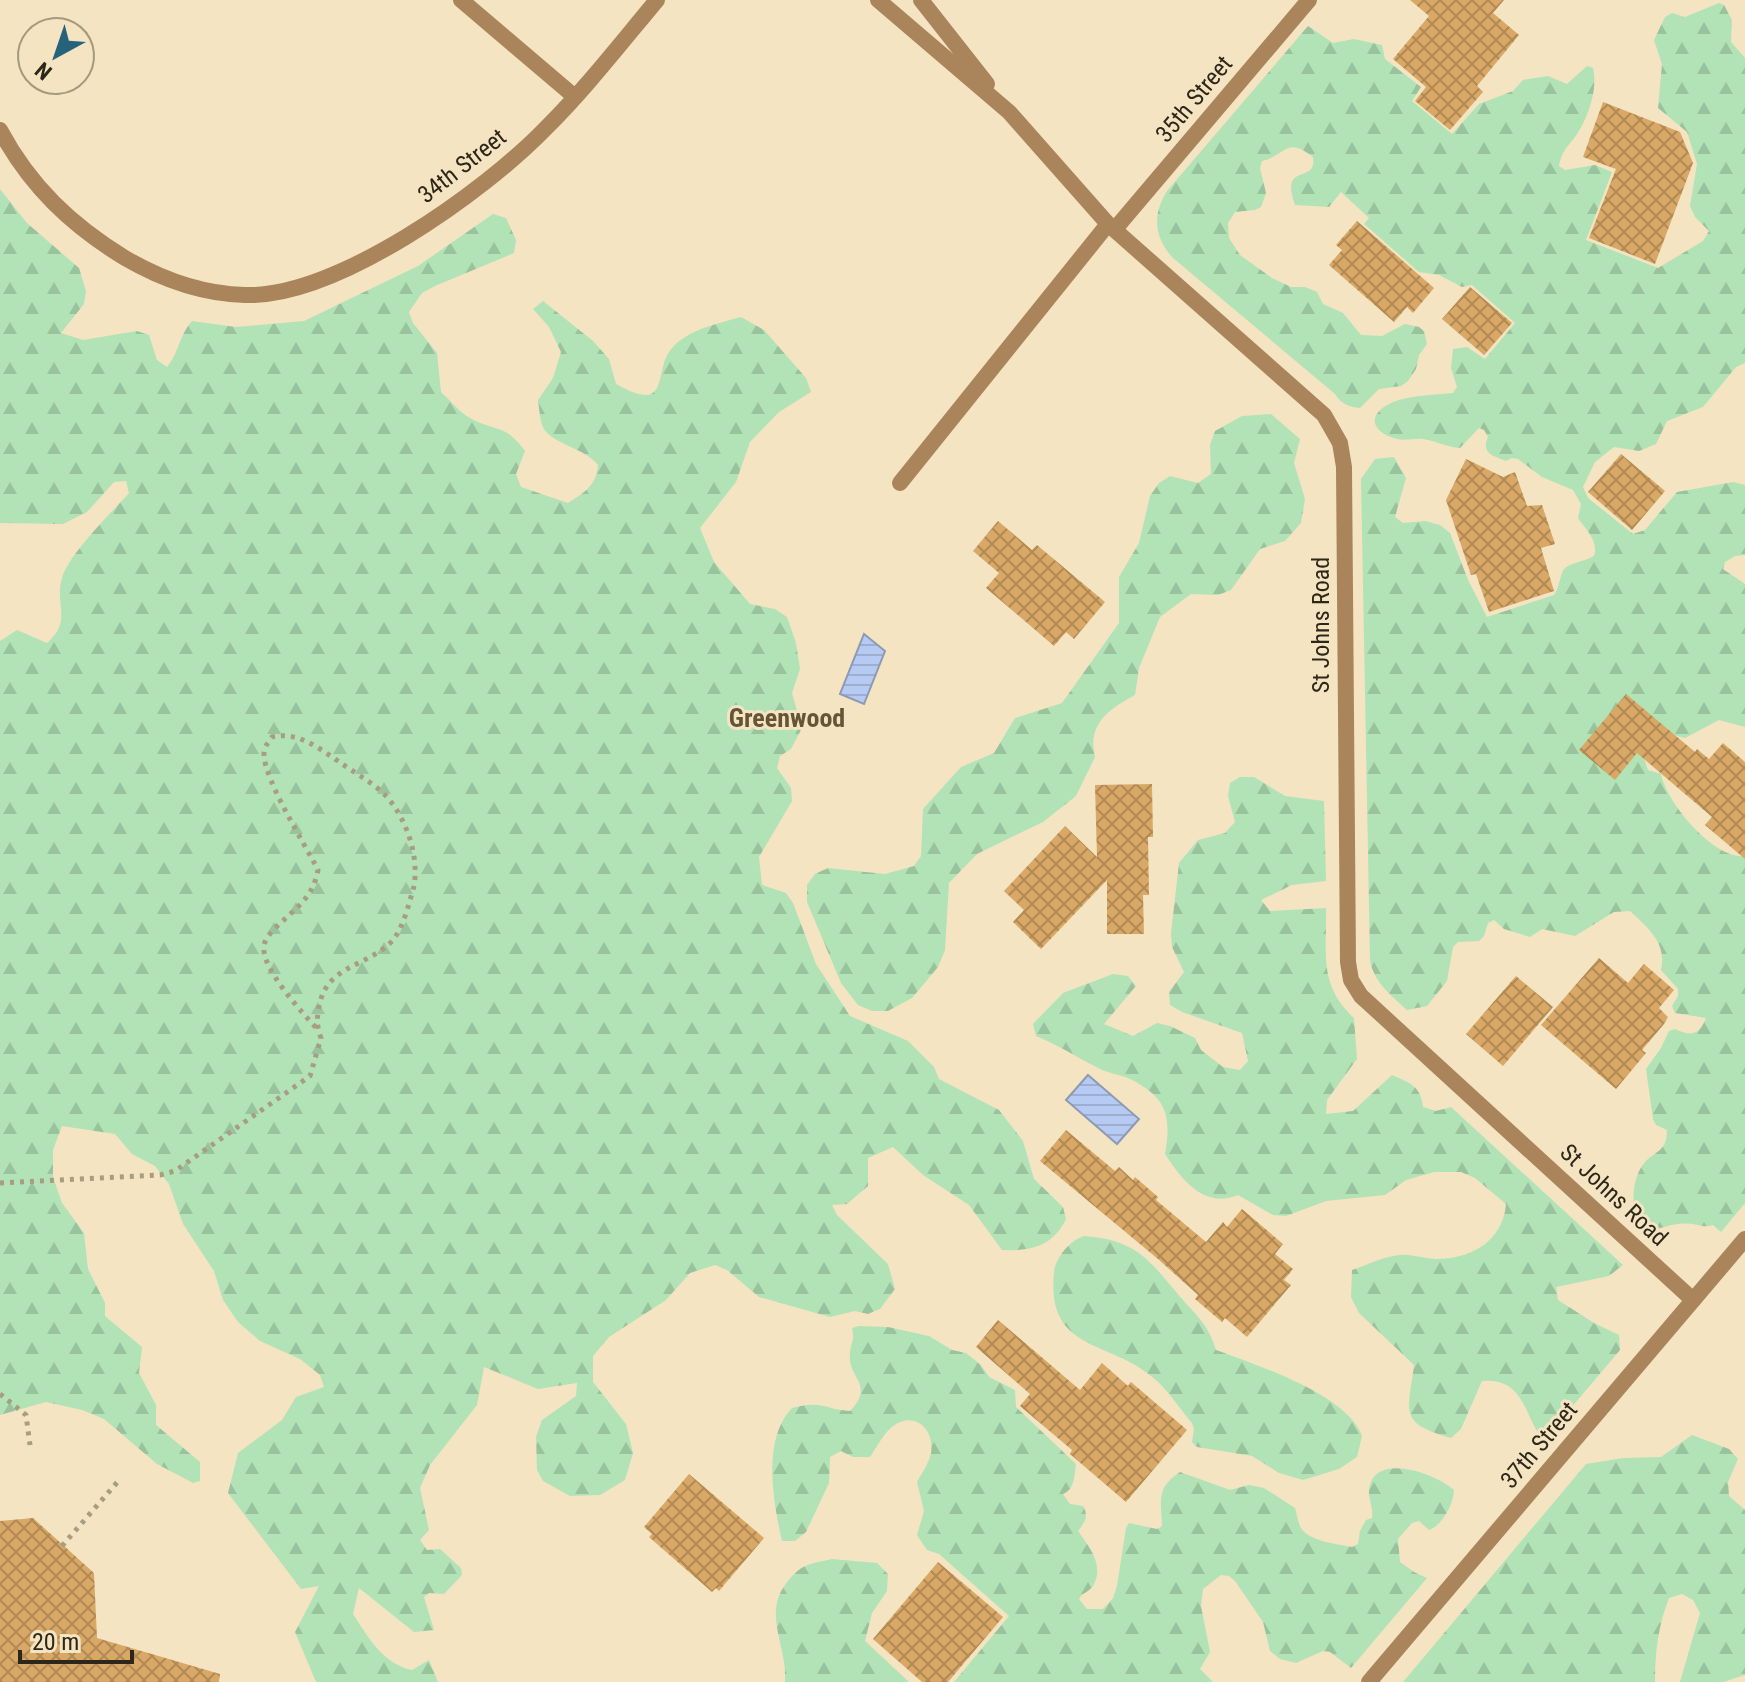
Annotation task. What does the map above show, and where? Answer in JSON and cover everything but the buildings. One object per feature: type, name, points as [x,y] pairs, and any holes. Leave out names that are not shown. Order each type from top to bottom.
[{"type":"street","points":[[461,0],[575,97]]},
{"type":"street","name":"34th Street","points":[[0,130],[35,185],[61,212],[90,237],[137,265],[198,289],[246,295],[293,288],[330,275],[422,227],[506,166],[575,97],[657,0]]},
{"type":"street","name":"St Johns Road","points":[[878,0],[1009,112],[1112,226],[1324,415],[1340,443],[1344,467],[1348,962],[1351,980],[1361,996],[1693,1300]]},
{"type":"street","points":[[921,0],[1009,112]]},
{"type":"street","name":"35th Street","points":[[900,483],[1112,226],[1309,0]]},
{"type":"street","name":"37th Street","points":[[1369,1682],[1745,1239]]},
{"type":"path","points":[[0,1183],[160,1175],[175,1171],[310,1076],[321,1038],[317,1013],[329,981],[389,945],[396,935],[414,886],[414,862],[401,820],[384,793],[326,753],[287,734],[272,737],[264,749],[265,760],[318,870],[310,895],[264,945],[273,972],[318,1030]]},
{"type":"path","points":[[0,1394],[26,1415],[30,1445]]},
{"type":"path","points":[[62,1546],[120,1479]]},
{"type":"green space","points":[[1719,3],[1724,5],[1732,20],[1731,42],[1745,58],[1745,363],[1736,367],[1703,407],[1667,421],[1656,444],[1639,451],[1614,447],[1595,462],[1583,487],[1588,498],[1633,534],[1645,530],[1677,492],[1733,482],[1745,485],[1745,555],[1725,562],[1723,569],[1745,584],[1745,727],[1719,720],[1685,738],[1673,735],[1644,758],[1648,770],[1661,774],[1672,799],[1693,827],[1720,849],[1745,856],[1745,1203],[1721,1232],[1713,1225],[1686,1224],[1670,1225],[1649,1232],[1634,1217],[1635,1184],[1642,1166],[1665,1144],[1667,1130],[1656,1125],[1653,1119],[1646,1069],[1669,1031],[1675,1029],[1694,1033],[1706,1018],[1675,1013],[1672,1006],[1678,989],[1661,970],[1659,944],[1644,924],[1630,911],[1614,912],[1575,936],[1542,929],[1530,937],[1504,929],[1494,920],[1488,923],[1479,941],[1458,942],[1453,947],[1447,981],[1427,1006],[1407,1010],[1379,982],[1370,960],[1361,479],[1375,459],[1394,457],[1406,478],[1395,517],[1403,523],[1425,521],[1440,525],[1450,533],[1468,580],[1487,617],[1554,595],[1564,569],[1594,556],[1593,541],[1578,518],[1581,504],[1573,490],[1542,477],[1518,459],[1506,461],[1492,455],[1486,447],[1488,437],[1484,430],[1479,428],[1460,448],[1423,439],[1397,439],[1376,426],[1376,415],[1380,410],[1396,401],[1453,393],[1457,387],[1451,368],[1453,349],[1467,347],[1485,359],[1515,323],[1472,285],[1462,287],[1439,275],[1419,272],[1364,224],[1369,218],[1341,192],[1329,207],[1295,205],[1292,183],[1313,165],[1313,157],[1304,151],[1292,147],[1262,161],[1260,168],[1266,193],[1261,207],[1235,212],[1228,223],[1229,238],[1240,255],[1272,278],[1291,287],[1305,287],[1317,292],[1323,304],[1343,313],[1361,335],[1382,336],[1405,324],[1424,331],[1427,344],[1408,381],[1401,386],[1379,389],[1360,408],[1352,407],[1343,403],[1173,258],[1162,242],[1157,217],[1167,191],[1308,26],[1333,43],[1354,39],[1382,45],[1385,59],[1421,87],[1412,101],[1452,134],[1479,104],[1513,91],[1523,80],[1548,76],[1567,84],[1587,66],[1593,68],[1594,84],[1589,110],[1559,166],[1565,170],[1595,165],[1612,172],[1586,240],[1658,268],[1703,241],[1709,231],[1695,217],[1690,206],[1697,164],[1687,132],[1658,108],[1662,64],[1654,40],[1665,17],[1672,13],[1685,17]]},
{"type":"green space","points":[[0,189],[27,223],[79,268],[86,291],[84,304],[61,333],[83,340],[137,331],[149,335],[157,360],[167,367],[192,321],[236,327],[304,321],[418,266],[493,214],[506,218],[516,240],[514,253],[422,293],[409,312],[413,323],[437,353],[441,392],[466,415],[505,432],[518,442],[525,451],[516,474],[521,487],[568,503],[592,483],[598,465],[552,437],[542,425],[538,400],[553,378],[561,352],[549,327],[533,309],[543,301],[593,341],[609,359],[616,384],[646,395],[658,386],[666,357],[672,348],[687,336],[741,317],[764,330],[806,378],[811,392],[779,412],[750,442],[736,482],[700,528],[714,562],[750,604],[775,609],[787,617],[796,643],[800,669],[792,693],[802,728],[791,749],[780,756],[777,768],[791,788],[792,801],[759,857],[762,885],[786,893],[793,903],[816,964],[850,1016],[908,1041],[934,1067],[939,1079],[999,1110],[1023,1141],[1034,1179],[1063,1207],[1066,1219],[1047,1241],[1022,1250],[1002,1250],[969,1205],[923,1175],[893,1147],[868,1158],[868,1186],[847,1204],[832,1205],[837,1215],[888,1264],[895,1289],[880,1309],[868,1314],[855,1311],[830,1317],[759,1297],[727,1270],[715,1265],[690,1273],[666,1300],[609,1337],[593,1356],[593,1382],[626,1424],[633,1453],[625,1480],[600,1495],[570,1496],[543,1481],[537,1470],[536,1437],[542,1420],[576,1396],[577,1383],[538,1389],[484,1367],[477,1405],[430,1465],[420,1488],[429,1530],[420,1540],[427,1550],[440,1549],[461,1568],[462,1575],[444,1594],[429,1593],[424,1597],[434,1630],[414,1632],[359,1588],[353,1614],[385,1656],[412,1670],[429,1660],[438,1682],[316,1682],[295,1632],[319,1586],[301,1589],[228,1493],[238,1453],[282,1420],[296,1397],[324,1387],[320,1375],[300,1359],[260,1341],[238,1322],[223,1300],[214,1271],[183,1224],[169,1184],[155,1166],[132,1154],[115,1134],[62,1126],[53,1150],[53,1177],[62,1203],[84,1233],[88,1269],[105,1303],[105,1316],[142,1347],[139,1373],[156,1405],[156,1425],[200,1462],[200,1481],[193,1483],[157,1464],[104,1419],[82,1410],[46,1402],[0,1415],[0,641],[17,630],[47,643],[55,635],[61,620],[60,587],[66,569],[91,534],[129,493],[126,481],[114,482],[87,512],[63,524],[0,523]]},
{"type":"green space","points":[[1271,414],[1300,439],[1294,463],[1305,499],[1301,523],[1285,541],[1260,549],[1231,590],[1218,595],[1191,594],[1160,617],[1139,668],[1135,695],[1109,712],[1097,727],[1093,745],[1095,757],[1076,796],[1043,822],[977,854],[949,883],[945,950],[938,967],[912,998],[888,1011],[872,1011],[858,1005],[841,983],[807,902],[807,885],[815,874],[828,868],[885,874],[914,866],[921,856],[923,809],[961,767],[994,753],[1015,718],[1062,703],[1119,623],[1119,577],[1139,543],[1150,496],[1159,483],[1170,476],[1198,483],[1211,474],[1210,445],[1215,431],[1242,416]]},
{"type":"green space","points":[[1240,777],[1254,777],[1285,796],[1324,801],[1326,881],[1292,885],[1261,900],[1270,911],[1326,908],[1327,968],[1335,993],[1354,1018],[1357,1059],[1327,1100],[1326,1114],[1353,1111],[1392,1075],[1404,1080],[1420,1094],[1423,1107],[1436,1111],[1451,1107],[1623,1265],[1609,1276],[1556,1287],[1558,1300],[1619,1335],[1620,1350],[1543,1441],[1515,1391],[1496,1381],[1482,1381],[1461,1429],[1451,1438],[1434,1433],[1414,1421],[1409,1405],[1414,1365],[1359,1313],[1351,1297],[1352,1270],[1394,1256],[1437,1259],[1462,1256],[1492,1238],[1504,1217],[1506,1204],[1475,1178],[1461,1172],[1434,1172],[1406,1180],[1385,1195],[1326,1201],[1286,1216],[1273,1215],[1238,1195],[1215,1198],[1204,1195],[1187,1182],[1165,1154],[1166,1118],[1151,1092],[1128,1078],[1101,1070],[1036,1036],[1033,1024],[1063,993],[1113,974],[1128,976],[1136,986],[1104,1024],[1133,1036],[1157,1023],[1170,1026],[1195,1038],[1201,1050],[1223,1067],[1240,1070],[1248,1061],[1242,1033],[1182,1012],[1170,1005],[1169,992],[1184,972],[1172,947],[1171,933],[1179,863],[1198,840],[1225,833],[1235,822],[1228,796],[1230,783]]},
{"type":"green space","points":[[1084,1236],[1127,1246],[1148,1260],[1200,1319],[1216,1350],[1298,1383],[1338,1407],[1353,1421],[1362,1436],[1357,1457],[1339,1469],[1303,1480],[1279,1473],[1252,1456],[1197,1447],[1192,1442],[1192,1423],[1157,1381],[1134,1364],[1083,1340],[1060,1317],[1054,1298],[1055,1267],[1069,1246]]},
{"type":"green space","points":[[888,1327],[929,1336],[952,1350],[966,1353],[981,1365],[989,1377],[1015,1390],[1016,1407],[1076,1464],[1072,1485],[1063,1494],[1070,1504],[1083,1506],[1086,1513],[1078,1531],[1091,1550],[1097,1571],[1093,1586],[1079,1599],[1087,1609],[1103,1609],[1113,1598],[1129,1523],[1157,1529],[1162,1526],[1163,1489],[1180,1472],[1230,1490],[1249,1485],[1264,1488],[1295,1508],[1305,1533],[1325,1542],[1352,1547],[1358,1544],[1366,1520],[1372,1518],[1369,1487],[1377,1474],[1398,1468],[1436,1478],[1454,1490],[1446,1513],[1434,1528],[1429,1530],[1419,1521],[1412,1523],[1398,1539],[1400,1562],[1427,1578],[1351,1668],[1330,1652],[1323,1651],[1296,1663],[1280,1659],[1270,1651],[1263,1622],[1235,1581],[1221,1575],[1203,1589],[1201,1606],[1210,1652],[1200,1669],[1213,1682],[954,1682],[1009,1616],[939,1554],[927,1550],[917,1535],[924,1511],[917,1482],[931,1453],[930,1437],[922,1425],[909,1420],[893,1426],[870,1457],[853,1457],[841,1451],[830,1457],[829,1483],[806,1532],[795,1541],[782,1541],[772,1472],[777,1436],[792,1408],[817,1405],[850,1411],[857,1402],[861,1388],[852,1369],[850,1353],[852,1328]]},
{"type":"green space","points":[[1692,1435],[1729,1449],[1738,1459],[1728,1482],[1729,1496],[1745,1510],[1745,1675],[1723,1682],[1680,1682],[1700,1613],[1693,1600],[1682,1594],[1669,1598],[1665,1608],[1658,1640],[1655,1682],[1403,1682],[1586,1464],[1623,1458],[1661,1457]]},
{"type":"green space","points":[[832,1559],[877,1563],[888,1574],[887,1591],[872,1613],[865,1641],[909,1682],[785,1682],[776,1620],[779,1596],[800,1569]]},
{"type":"water","points":[[864,634],[885,651],[864,704],[840,694]]},
{"type":"water","points":[[1088,1075],[1139,1119],[1117,1144],[1066,1100]]},
{"type":"district","name":"Greenwood","points":[[787,718]]}]
